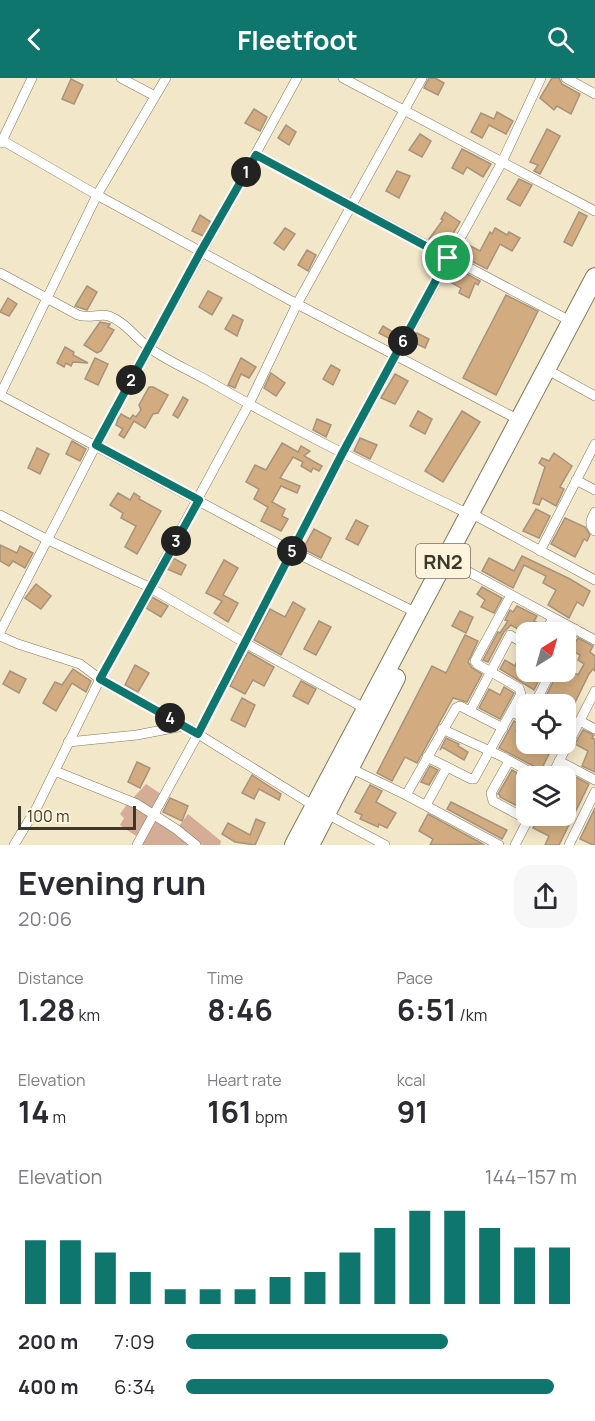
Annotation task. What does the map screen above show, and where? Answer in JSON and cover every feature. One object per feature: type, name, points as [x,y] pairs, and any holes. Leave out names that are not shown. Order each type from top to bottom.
[{"type":"highway","name":"RN2","points":[[294,845],[350,768],[454,564],[473,516],[519,420],[595,278]]},
{"type":"highway","name":"RN2","points":[[310,845],[320,810],[366,709],[417,613],[555,374],[595,300]]},
{"type":"street","points":[[32,78],[1,141],[297,304],[519,420]]},
{"type":"street","points":[[122,78],[155,96]]},
{"type":"street","points":[[166,78],[97,195],[0,395],[292,551],[417,613]]},
{"type":"street","points":[[297,78],[96,445],[0,634],[18,644],[80,664],[100,679],[198,734],[320,810],[384,845]]},
{"type":"street","points":[[343,78],[595,212]]},
{"type":"street","points":[[14,845],[29,822],[100,679],[149,587],[199,500],[249,405],[297,304],[423,78]]},
{"type":"street","points":[[137,845],[198,734],[342,454],[502,162],[541,78]]},
{"type":"street","points":[[566,78],[595,94]]},
{"type":"street","points":[[256,155],[572,322]]},
{"type":"street","points":[[0,273],[84,317],[110,316],[149,347],[249,405],[342,454],[473,516],[595,580]]},
{"type":"street","points":[[555,374],[595,396]]},
{"type":"street","points":[[540,551],[594,447]]},
{"type":"street","points":[[576,480],[595,490]]},
{"type":"street","points":[[595,512],[591,527],[595,531]]},
{"type":"street","points":[[0,514],[48,540],[149,587],[366,709]]},
{"type":"street","points":[[454,564],[561,622]]},
{"type":"street","points":[[427,758],[474,779],[512,712],[522,692],[516,686],[477,664],[476,658],[511,595]]},
{"type":"street","points":[[551,622],[553,618]]},
{"type":"street","points":[[576,630],[595,640]]},
{"type":"street","points":[[470,711],[510,635],[516,639]]},
{"type":"street","points":[[576,728],[595,692]]},
{"type":"street","points":[[406,795],[456,708],[460,706],[503,728]]},
{"type":"street","points":[[512,712],[516,714]]},
{"type":"street","points":[[580,721],[595,729]]},
{"type":"street","points":[[68,742],[137,735],[183,726]]},
{"type":"street","points":[[442,729],[519,766]]},
{"type":"street","points":[[556,766],[562,754]]},
{"type":"street","points":[[509,760],[491,794],[491,799],[516,812]]},
{"type":"street","points":[[559,761],[595,780]]},
{"type":"street","points":[[426,805],[447,767]]},
{"type":"street","points":[[350,768],[426,805],[499,845]]},
{"type":"street","points":[[55,771],[126,798],[154,814],[196,845]]},
{"type":"street","points":[[572,844],[592,804],[595,792]]},
{"type":"street","points":[[515,845],[525,826]]},
{"type":"shaded area","points":[[146,784],[161,794],[152,809],[133,798]]},
{"type":"shaded area","points":[[128,803],[149,814],[136,836],[120,825],[124,818],[120,814]]},
{"type":"shaded area","points":[[188,814],[221,841],[220,845],[202,845],[179,826]]},
{"type":"shaded area","points":[[155,819],[189,845],[142,845]]},
{"type":"building","points":[[429,78],[435,78],[444,83],[438,95],[424,88]]},
{"type":"building","points":[[552,78],[559,78],[562,84],[580,94],[571,114],[557,106],[554,110],[540,98]]},
{"type":"building","points":[[71,79],[83,85],[74,104],[62,99]]},
{"type":"building","points":[[254,109],[267,117],[260,131],[245,123]]},
{"type":"building","points":[[497,112],[513,121],[506,134],[489,125],[482,138],[471,132],[481,113],[494,119]]},
{"type":"building","points":[[286,125],[296,132],[289,145],[278,138]]},
{"type":"building","points":[[547,129],[560,136],[540,174],[534,171],[538,165],[530,162]]},
{"type":"building","points":[[420,134],[431,141],[422,157],[409,150]]},
{"type":"building","points":[[462,149],[491,164],[483,177],[467,167],[463,174],[452,168]]},
{"type":"building","points":[[397,171],[410,176],[399,198],[386,191]]},
{"type":"building","points":[[519,179],[532,185],[520,206],[507,199]]},
{"type":"building","points":[[445,212],[460,222],[445,247],[429,239],[443,220],[441,219]]},
{"type":"building","points":[[579,212],[587,216],[572,246],[564,242]]},
{"type":"building","points":[[200,215],[211,222],[203,236],[192,231]]},
{"type":"building","points":[[285,228],[295,234],[284,250],[274,243]]},
{"type":"building","points":[[495,228],[507,235],[509,232],[520,238],[512,251],[500,244],[487,269],[459,255],[465,243],[480,251],[490,232],[492,234]]},
{"type":"building","points":[[307,250],[316,255],[308,271],[298,265]]},
{"type":"building","points":[[452,266],[480,281],[478,285],[475,283],[469,298],[459,293],[461,288],[445,279]]},
{"type":"building","points":[[87,286],[97,292],[87,310],[75,306]]},
{"type":"building","points":[[208,291],[222,298],[212,315],[199,307]]},
{"type":"building","points":[[506,295],[538,311],[496,395],[463,378]]},
{"type":"building","points":[[8,298],[17,304],[9,316],[0,312]]},
{"type":"building","points":[[233,315],[243,320],[237,336],[225,329]]},
{"type":"building","points":[[100,322],[110,324],[108,327],[114,330],[101,351],[97,353],[84,345]]},
{"type":"building","points":[[383,326],[394,333],[396,329],[401,332],[396,342],[379,333]]},
{"type":"building","points":[[417,333],[429,339],[425,348],[413,342]]},
{"type":"building","points":[[65,347],[74,352],[73,355],[88,363],[73,362],[71,366],[66,363],[64,367],[57,363]]},
{"type":"building","points":[[95,358],[108,364],[98,385],[85,379]]},
{"type":"building","points":[[241,358],[256,367],[249,378],[241,374],[235,388],[228,385]]},
{"type":"building","points":[[331,365],[340,370],[333,385],[323,379]]},
{"type":"building","points":[[271,373],[285,383],[276,396],[264,388]]},
{"type":"building","points":[[395,374],[408,381],[395,404],[381,398]]},
{"type":"building","points":[[149,387],[168,395],[158,413],[153,414],[145,428],[134,421],[124,438],[119,435],[123,429],[116,425],[118,419],[121,414],[130,419],[133,415],[136,417],[141,410],[139,405]]},
{"type":"building","points":[[183,397],[188,400],[178,418],[173,415]]},
{"type":"building","points":[[418,411],[432,419],[425,434],[410,426]]},
{"type":"building","points":[[462,411],[480,422],[443,482],[425,471]]},
{"type":"building","points":[[317,419],[331,425],[326,437],[313,430]]},
{"type":"building","points":[[360,438],[377,445],[370,459],[354,451]]},
{"type":"building","points":[[72,441],[86,449],[80,461],[66,454]]},
{"type":"building","points":[[282,443],[298,452],[301,446],[310,451],[304,456],[322,466],[319,471],[313,468],[311,472],[301,466],[303,462],[293,457],[280,478],[300,486],[297,493],[281,486],[272,502],[285,509],[282,516],[288,519],[281,531],[261,521],[268,507],[254,499],[259,489],[246,482],[255,465],[266,470]]},
{"type":"building","points":[[37,448],[49,454],[40,474],[28,468]]},
{"type":"building","points":[[554,453],[572,466],[560,487],[564,489],[556,506],[542,498],[539,505],[533,503],[545,467],[539,463],[542,458],[549,461]]},
{"type":"building","points":[[118,493],[130,500],[134,493],[140,497],[139,499],[161,511],[137,554],[125,547],[136,526],[121,518],[123,513],[110,505]]},
{"type":"building","points":[[536,509],[550,516],[539,538],[523,531]]},
{"type":"building","points":[[565,518],[585,527],[590,535],[587,541],[584,539],[575,557],[551,544]]},
{"type":"building","points":[[356,520],[368,526],[358,545],[346,539]]},
{"type":"building","points":[[314,529],[331,538],[321,558],[303,549]]},
{"type":"building","points":[[0,545],[17,553],[20,546],[33,553],[25,568],[13,561],[9,566],[0,561]]},
{"type":"building","points":[[522,556],[590,591],[583,606],[577,602],[569,618],[548,605],[556,590],[543,583],[546,576],[524,565],[513,588],[482,571],[489,558],[514,571]]},
{"type":"building","points":[[173,558],[186,565],[181,575],[167,569]]},
{"type":"building","points":[[224,560],[238,568],[223,595],[238,603],[228,622],[214,613],[222,601],[206,593]]},
{"type":"building","points":[[36,584],[51,596],[41,609],[25,598]]},
{"type":"building","points":[[482,587],[502,598],[494,613],[481,607],[485,600],[477,594]]},
{"type":"building","points":[[152,597],[168,606],[161,617],[146,608]]},
{"type":"building","points":[[293,602],[305,609],[281,655],[254,640],[270,609],[285,617]]},
{"type":"building","points":[[517,606],[537,616],[534,621],[536,622],[516,622],[516,628],[511,625],[504,632],[488,662],[483,660],[498,632],[500,633],[508,621],[505,620],[510,610],[513,612]]},
{"type":"building","points":[[460,611],[473,617],[466,633],[452,626]]},
{"type":"building","points":[[319,621],[331,627],[316,655],[304,649]]},
{"type":"building","points":[[465,635],[478,641],[468,662],[472,668],[482,674],[467,702],[453,698],[417,763],[405,757],[392,781],[377,773],[432,666],[446,673]]},
{"type":"building","points":[[578,638],[593,646],[590,652],[595,656],[595,671],[593,669],[589,674],[576,701],[576,694],[547,694],[553,682],[576,682],[576,674],[578,675],[584,664],[578,660],[580,655],[576,653]]},
{"type":"building","points":[[248,652],[274,667],[264,686],[253,680],[245,694],[230,686]]},
{"type":"building","points":[[505,660],[515,666],[516,664],[516,679],[500,669]]},
{"type":"building","points":[[135,665],[149,673],[138,692],[125,685]]},
{"type":"building","points":[[73,669],[91,681],[86,692],[72,683],[56,711],[43,703],[55,682],[62,685]]},
{"type":"building","points":[[10,671],[26,679],[19,693],[3,684]]},
{"type":"building","points":[[301,681],[316,689],[308,704],[293,696]]},
{"type":"building","points":[[521,682],[538,682],[534,690]]},
{"type":"building","points":[[504,687],[514,693],[500,719],[479,708],[489,689],[500,695]]},
{"type":"building","points":[[242,698],[255,705],[245,727],[231,720]]},
{"type":"building","points":[[514,721],[516,722],[516,754],[549,754],[543,766],[533,766],[499,748]]},
{"type":"building","points":[[583,730],[594,735],[592,738],[595,739],[595,772],[582,766],[588,751],[576,745]]},
{"type":"building","points":[[446,738],[459,744],[458,746],[468,752],[464,760],[442,747],[440,750]]},
{"type":"building","points":[[137,762],[150,768],[140,788],[128,782]]},
{"type":"building","points":[[430,766],[438,770],[429,785],[421,782]]},
{"type":"building","points":[[512,770],[516,772],[516,805],[498,794]]},
{"type":"building","points":[[252,775],[281,794],[279,800],[259,789],[254,799],[242,793]]},
{"type":"building","points":[[576,777],[589,784],[576,810]]},
{"type":"building","points":[[370,785],[382,791],[376,802],[396,813],[387,828],[379,824],[378,827],[360,819],[362,815],[355,812]]},
{"type":"building","points":[[170,798],[188,806],[182,821],[163,812]]},
{"type":"building","points":[[451,802],[507,830],[502,839],[447,809]]},
{"type":"building","points":[[595,808],[595,845],[593,845],[580,839]]},
{"type":"building","points":[[428,814],[483,844],[430,845],[433,839],[419,831]]},
{"type":"building","points":[[256,819],[265,823],[255,845],[235,842],[222,834],[228,823],[250,835]]},
{"type":"building","points":[[534,826],[568,826],[559,845],[545,845],[549,836],[533,828]]},
{"type":"route","points":[[256,155],[448,258],[342,454],[198,734],[100,679],[199,500],[96,445],[256,155]]}]
